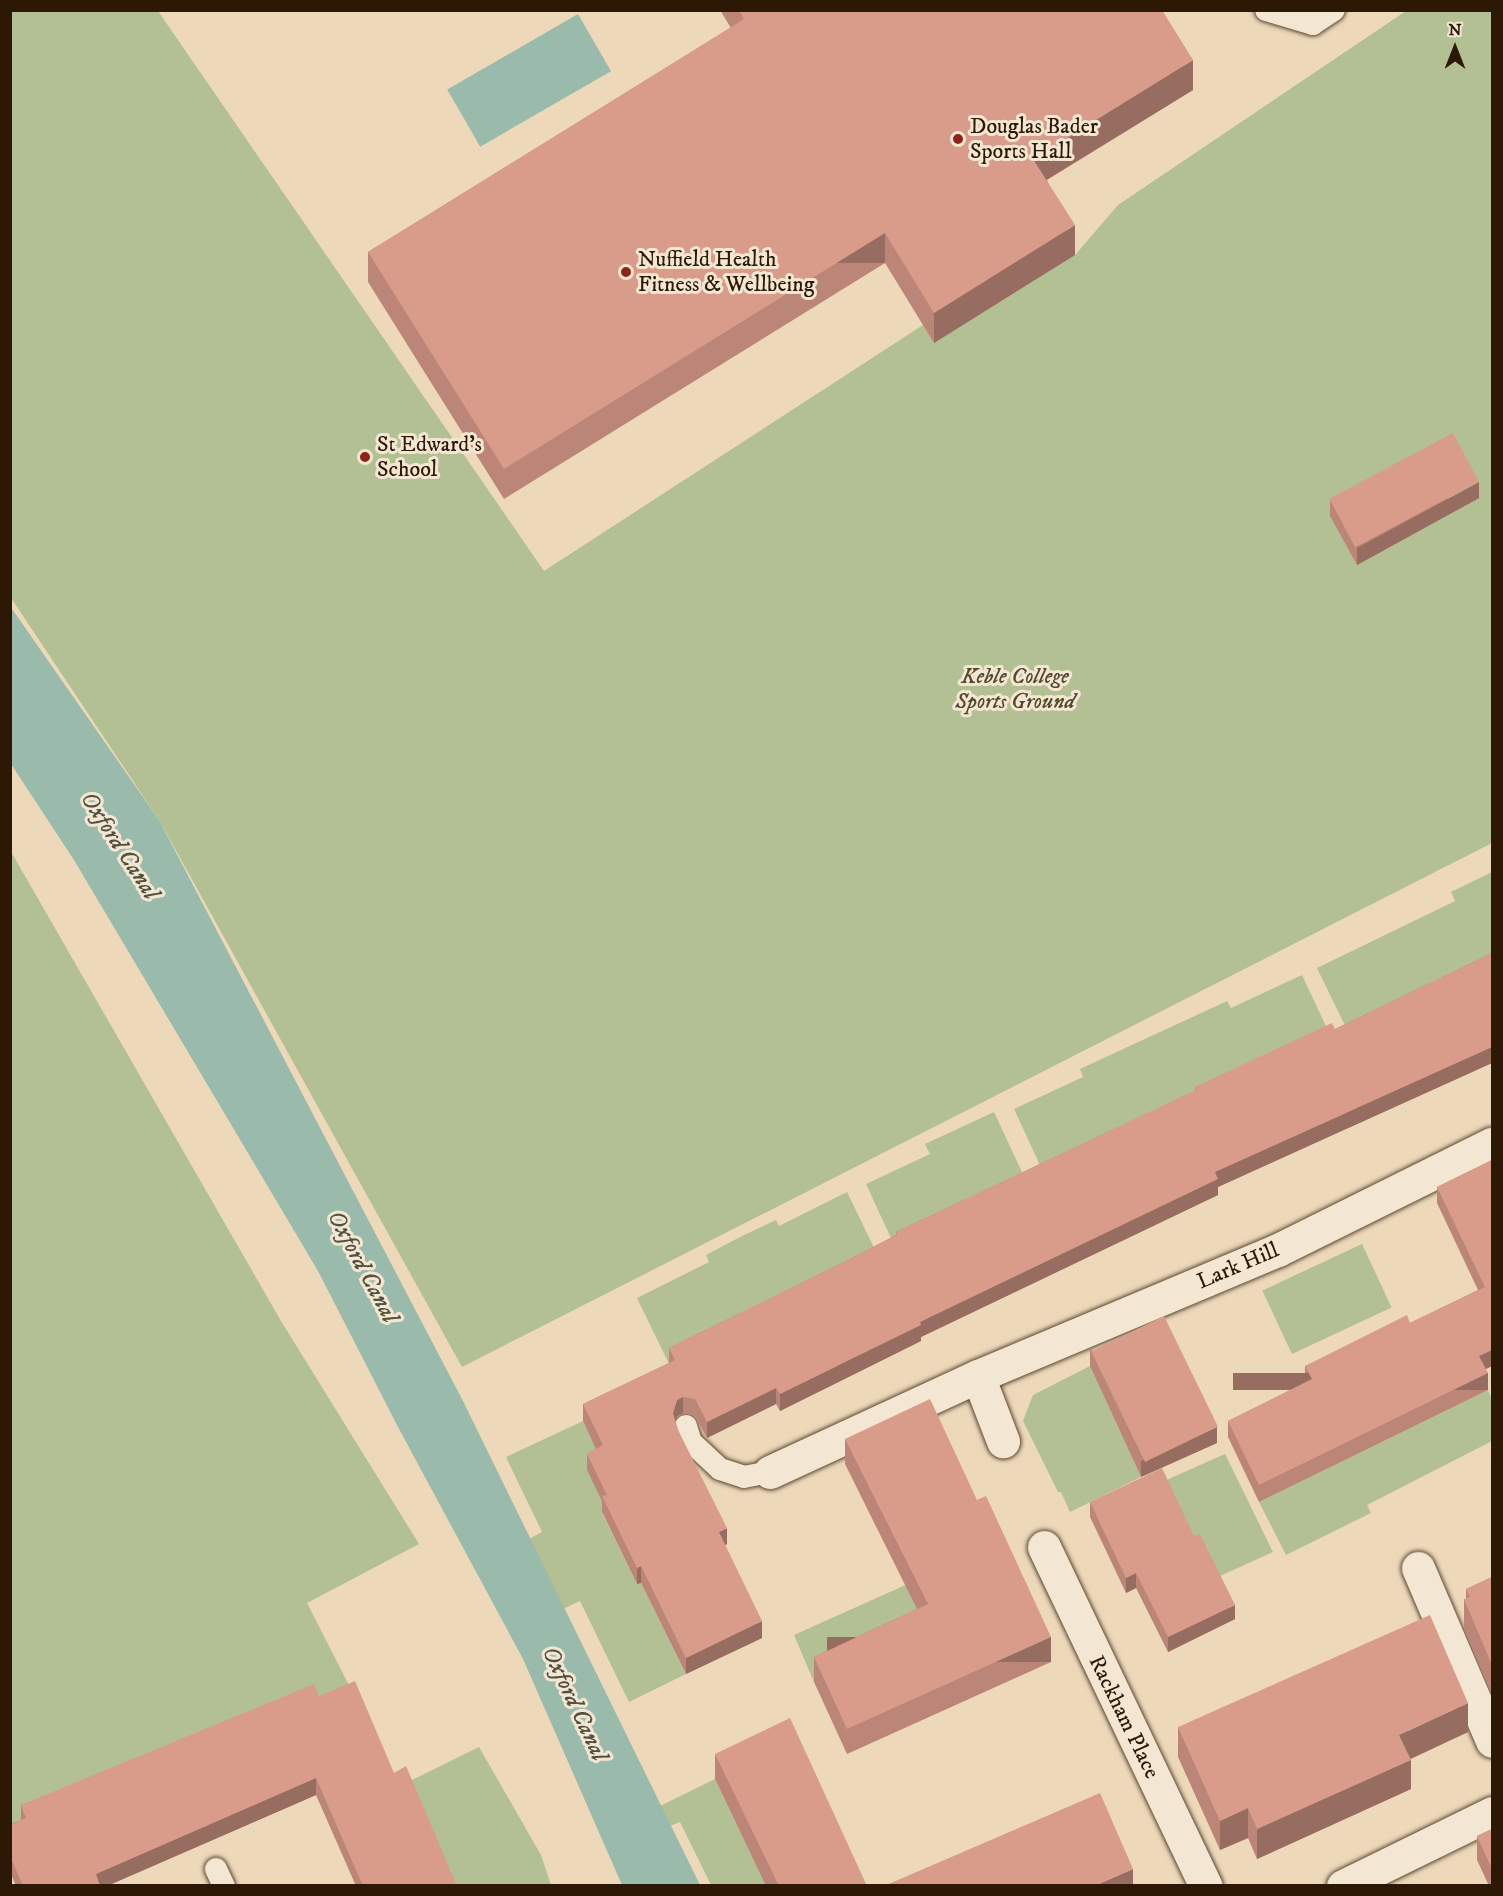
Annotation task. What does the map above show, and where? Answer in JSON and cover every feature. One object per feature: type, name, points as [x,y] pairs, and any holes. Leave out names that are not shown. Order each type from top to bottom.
[{"type":"street","name":"Lark Hill","points":[[770,1472],[978,1376],[1278,1250],[1492,1144]]},
{"type":"street","points":[[978,1376],[1003,1441]]},
{"type":"street","name":"Rackham Place","points":[[1044,1548],[1206,1886]]},
{"type":"street","points":[[1418,1568],[1492,1741]]},
{"type":"street","points":[[1343,1886],[1492,1813]]},
{"type":"lane","points":[[1266,10],[1313,24],[1334,10]]},
{"type":"lane","name":"Lark Hill","points":[[686,1426],[691,1442],[720,1469],[744,1477],[770,1472]]},
{"type":"green space","name":"Keble College Sports Ground","points":[[10,11],[158,11],[544,571],[923,325],[935,342],[1075,255],[1118,205],[1406,11],[1492,11],[1492,843],[462,1367],[159,820],[11,598]]},
{"type":"green space","points":[[10,850],[281,1321],[419,1544],[307,1603],[355,1697],[11,1841]]},
{"type":"green space","points":[[1492,872],[1492,970],[1351,1038],[1317,968],[1455,901],[1451,892]]},
{"type":"green space","points":[[1302,975],[1332,1039],[1045,1176],[1014,1109],[1083,1077],[1080,1069],[1227,1001],[1231,1008]]},
{"type":"green space","points":[[994,1112],[1029,1187],[896,1249],[866,1184],[930,1154],[925,1144]]},
{"type":"green space","points":[[847,1192],[880,1260],[669,1364],[637,1298],[709,1262],[706,1255],[742,1236],[776,1220],[779,1226]]},
{"type":"green space","points":[[1362,1244],[1392,1307],[1292,1354],[1262,1290]]},
{"type":"green space","points":[[1090,1366],[1141,1477],[1070,1512],[1023,1421],[1033,1395]]},
{"type":"green space","points":[[1488,1390],[1492,1400],[1492,1441],[1367,1505],[1371,1513],[1286,1555],[1259,1502]]},
{"type":"green space","points":[[583,1421],[603,1462],[607,1511],[602,1513],[637,1584],[641,1583],[686,1674],[629,1702],[580,1601],[563,1609],[529,1539],[542,1532],[506,1457]]},
{"type":"green space","points":[[1225,1454],[1273,1552],[1220,1576],[1206,1546],[1194,1551],[1162,1482]]},
{"type":"green space","points":[[930,1574],[1017,1589],[814,1682],[794,1635]]},
{"type":"green space","points":[[479,1747],[541,1855],[551,1885],[450,1885],[406,1783]]},
{"type":"green space","points":[[715,1779],[766,1885],[711,1885],[680,1822],[670,1826],[660,1806]]},
{"type":"water","points":[[578,14],[611,71],[480,147],[447,90]]},
{"type":"water","name":"Oxford Canal","points":[[10,606],[159,820],[463,1401],[700,1885],[622,1885],[523,1659],[398,1427],[318,1271],[74,860],[11,764]]},
{"type":"building","points":[[739,10],[1162,10],[1193,60],[1033,159],[1075,225],[934,313],[885,233],[504,469],[368,252],[744,19]]},
{"type":"building","points":[[1453,433],[1479,482],[1355,547],[1329,499]]},
{"type":"building","points":[[1492,953],[1492,1047],[1215,1172],[1218,1179],[920,1322],[921,1325],[780,1394],[776,1388],[707,1422],[695,1399],[683,1397],[677,1400],[673,1413],[678,1430],[727,1528],[719,1532],[762,1621],[686,1658],[641,1566],[637,1568],[602,1496],[607,1495],[587,1454],[603,1445],[583,1404],[675,1360],[669,1348],[897,1235],[896,1232],[1196,1090],[1195,1087],[1332,1023],[1335,1029]]},
{"type":"building","points":[[1492,1160],[1492,1350],[1479,1356],[1488,1373],[1259,1485],[1228,1421],[1312,1379],[1305,1366],[1407,1315],[1410,1323],[1485,1287],[1437,1187]]},
{"type":"building","points":[[1164,1316],[1218,1427],[1145,1462],[1091,1352]]},
{"type":"building","points":[[930,1399],[977,1500],[986,1496],[1051,1637],[847,1729],[814,1657],[928,1604],[845,1439]]},
{"type":"building","points":[[1162,1468],[1194,1536],[1200,1534],[1235,1605],[1168,1637],[1136,1573],[1126,1578],[1090,1502]]},
{"type":"building","points":[[1492,1577],[1492,1665],[1464,1599],[1470,1597],[1466,1589]]},
{"type":"building","points":[[1430,1615],[1468,1703],[1399,1735],[1411,1760],[1257,1829],[1248,1808],[1220,1821],[1178,1727]]},
{"type":"building","points":[[355,1681],[394,1773],[406,1766],[457,1886],[363,1886],[316,1778],[96,1874],[100,1886],[23,1886],[10,1856],[10,1825],[26,1818],[21,1805],[314,1684],[319,1696]]},
{"type":"building","points":[[790,1718],[867,1886],[779,1886],[715,1754]]},
{"type":"building","points":[[1100,1793],[1133,1869],[1094,1886],[884,1886]]},
{"type":"building","points":[[1492,1829],[1492,1869],[1477,1836]]},
{"type":"place","name":"Douglas Bader Sports Hall","points":[[958,139]]},
{"type":"place","name":"Nuffield Health Fitness & Wellbeing","points":[[626,272]]},
{"type":"place","name":"St Edward's School","points":[[365,457]]}]
